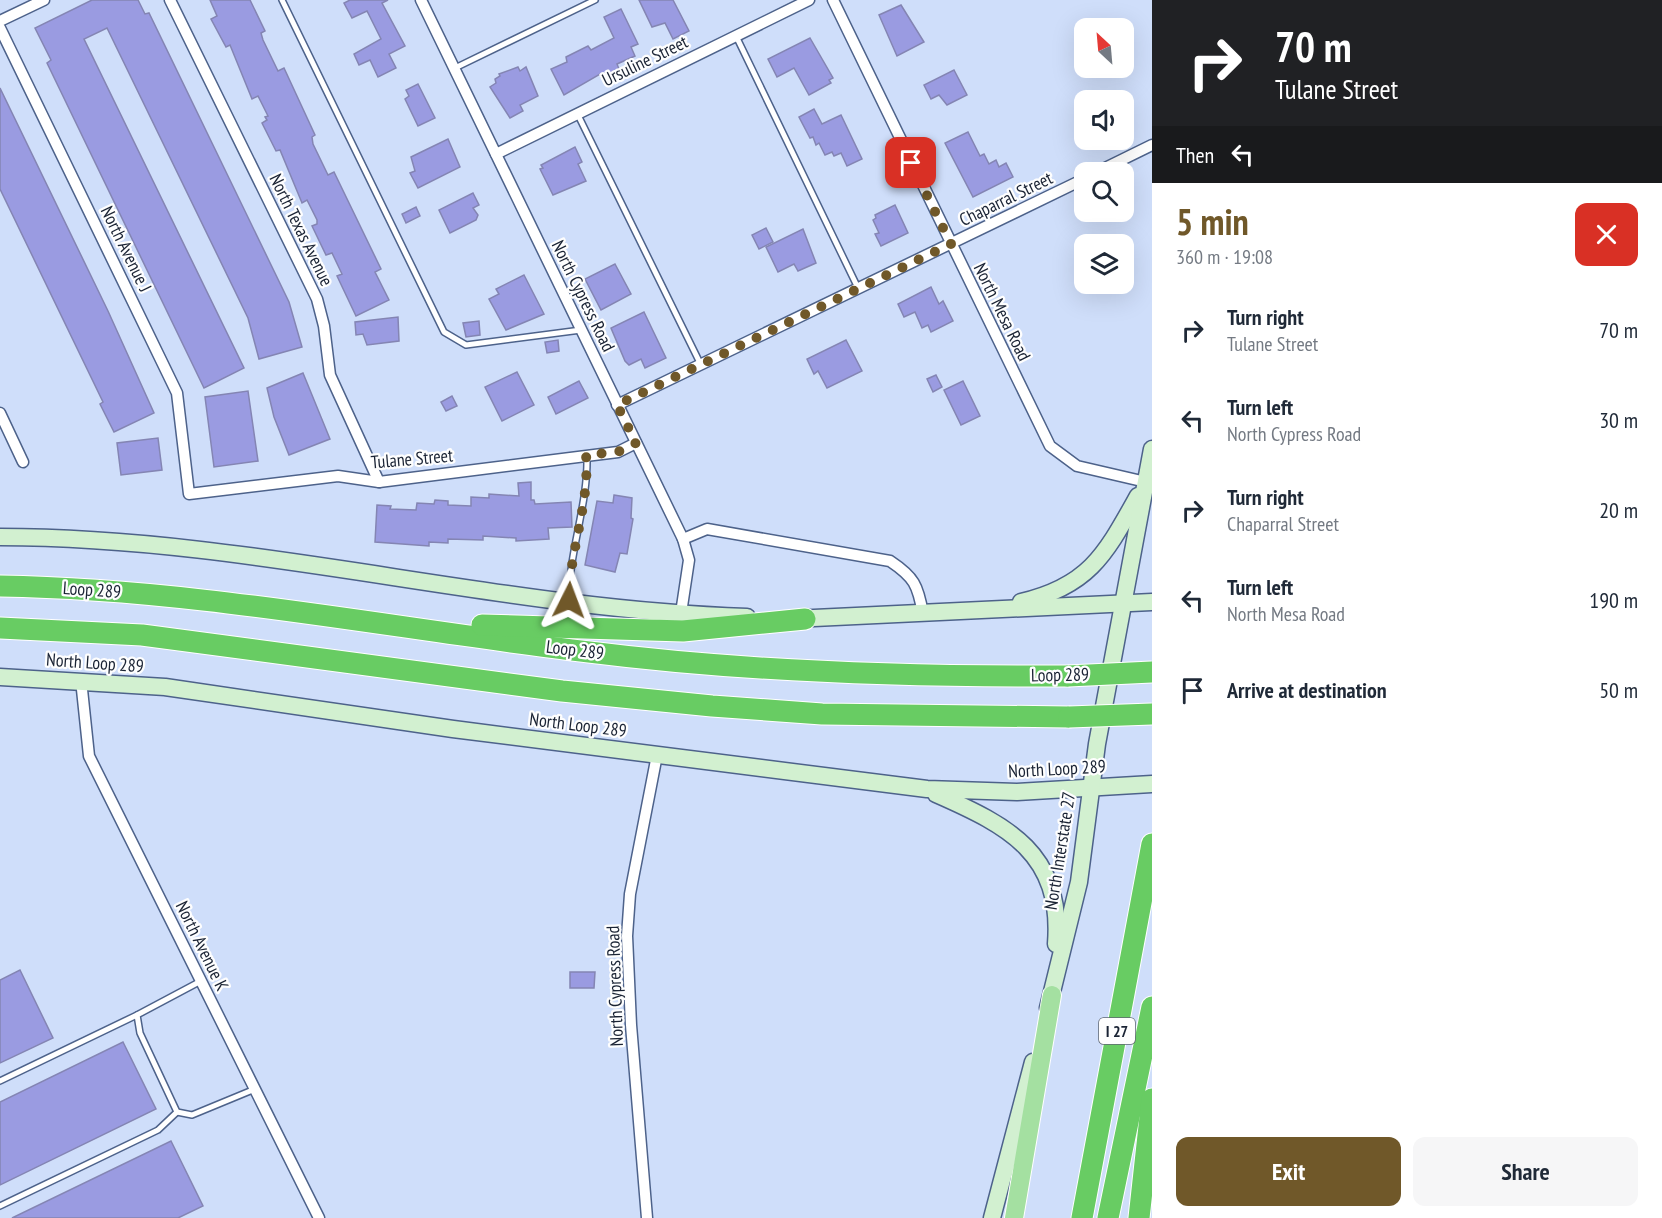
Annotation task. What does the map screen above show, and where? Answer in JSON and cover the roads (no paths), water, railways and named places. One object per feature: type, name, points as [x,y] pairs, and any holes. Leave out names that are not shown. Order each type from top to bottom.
[{"type":"highway","name":"Loop 289","points":[[0,586],[116,591],[327,616],[593,653],[731,666],[937,676],[1068,676],[1152,672]]},
{"type":"highway","points":[[327,616],[427,618],[495,627],[616,631],[682,631],[805,619]]},
{"type":"highway","points":[[0,628],[80,630],[153,637],[562,691],[712,706],[822,714],[1069,717],[1152,714]]},
{"type":"highway","name":"I 27","points":[[1082,1218],[1152,844]]},
{"type":"highway","name":"I 27","points":[[1108,1218],[1152,1006]]},
{"type":"highway","points":[[1139,1218],[1152,1100]]},
{"type":"highway","points":[[1068,1218],[1074,1194],[1096,1145]]},
{"type":"main road","name":"North Interstate 27","points":[[992,1218],[1052,995],[1079,882],[1089,788],[1152,449]]},
{"type":"main road","points":[[983,611],[1036,599],[1062,588],[1083,575],[1107,552],[1146,482]]},
{"type":"main road","points":[[0,537],[148,543],[681,613],[805,619],[1151,602]]},
{"type":"main road","name":"North Loop 289","points":[[0,676],[165,687],[657,755],[927,789],[1017,792],[1152,784]]},
{"type":"main road","points":[[927,789],[984,815],[1026,846],[1050,883],[1058,916],[1052,995],[1014,1218]]},
{"type":"street","points":[[0,21],[44,0]]},
{"type":"street","name":"North Texas Avenue","points":[[170,0],[317,299],[324,326],[330,375],[379,482]]},
{"type":"street","name":"North Cypress Road","points":[[421,0],[683,538],[689,560],[681,613]]},
{"type":"street","name":"Ursuline Street","points":[[496,153],[809,0]]},
{"type":"street","name":"North Mesa Road","points":[[832,0],[1050,446],[1077,466],[1146,482]]},
{"type":"street","name":"North Avenue J","points":[[0,28],[177,393],[189,494]]},
{"type":"street","points":[[1117,162],[1152,145]]},
{"type":"street","name":"Chaparral Street","points":[[617,405],[1074,184]]},
{"type":"street","points":[[0,413],[24,462]]},
{"type":"street","name":"Tulane Street","points":[[189,494],[338,476],[379,482],[618,452],[636,443]]},
{"type":"street","points":[[683,538],[707,529],[890,561],[909,574],[919,592],[923,614]]},
{"type":"street","name":"North Avenue K","points":[[81,680],[89,756],[319,1218]]},
{"type":"street","name":"North Cypress Road","points":[[647,1218],[631,1025],[627,936],[630,894],[657,755]]},
{"type":"lane","points":[[282,0],[444,332],[466,345],[581,330]]},
{"type":"lane","points":[[454,68],[595,0]]},
{"type":"lane","points":[[736,36],[859,288]]},
{"type":"lane","points":[[577,113],[701,364]]},
{"type":"lane","points":[[569,600],[569,577],[579,531],[586,455]]},
{"type":"lane","points":[[0,1081],[201,981]]},
{"type":"lane","points":[[137,1014],[140,1033],[177,1112]]},
{"type":"lane","points":[[177,1112],[192,1115],[255,1089]]},
{"type":"lane","points":[[0,1206],[158,1130],[177,1112]]}]
